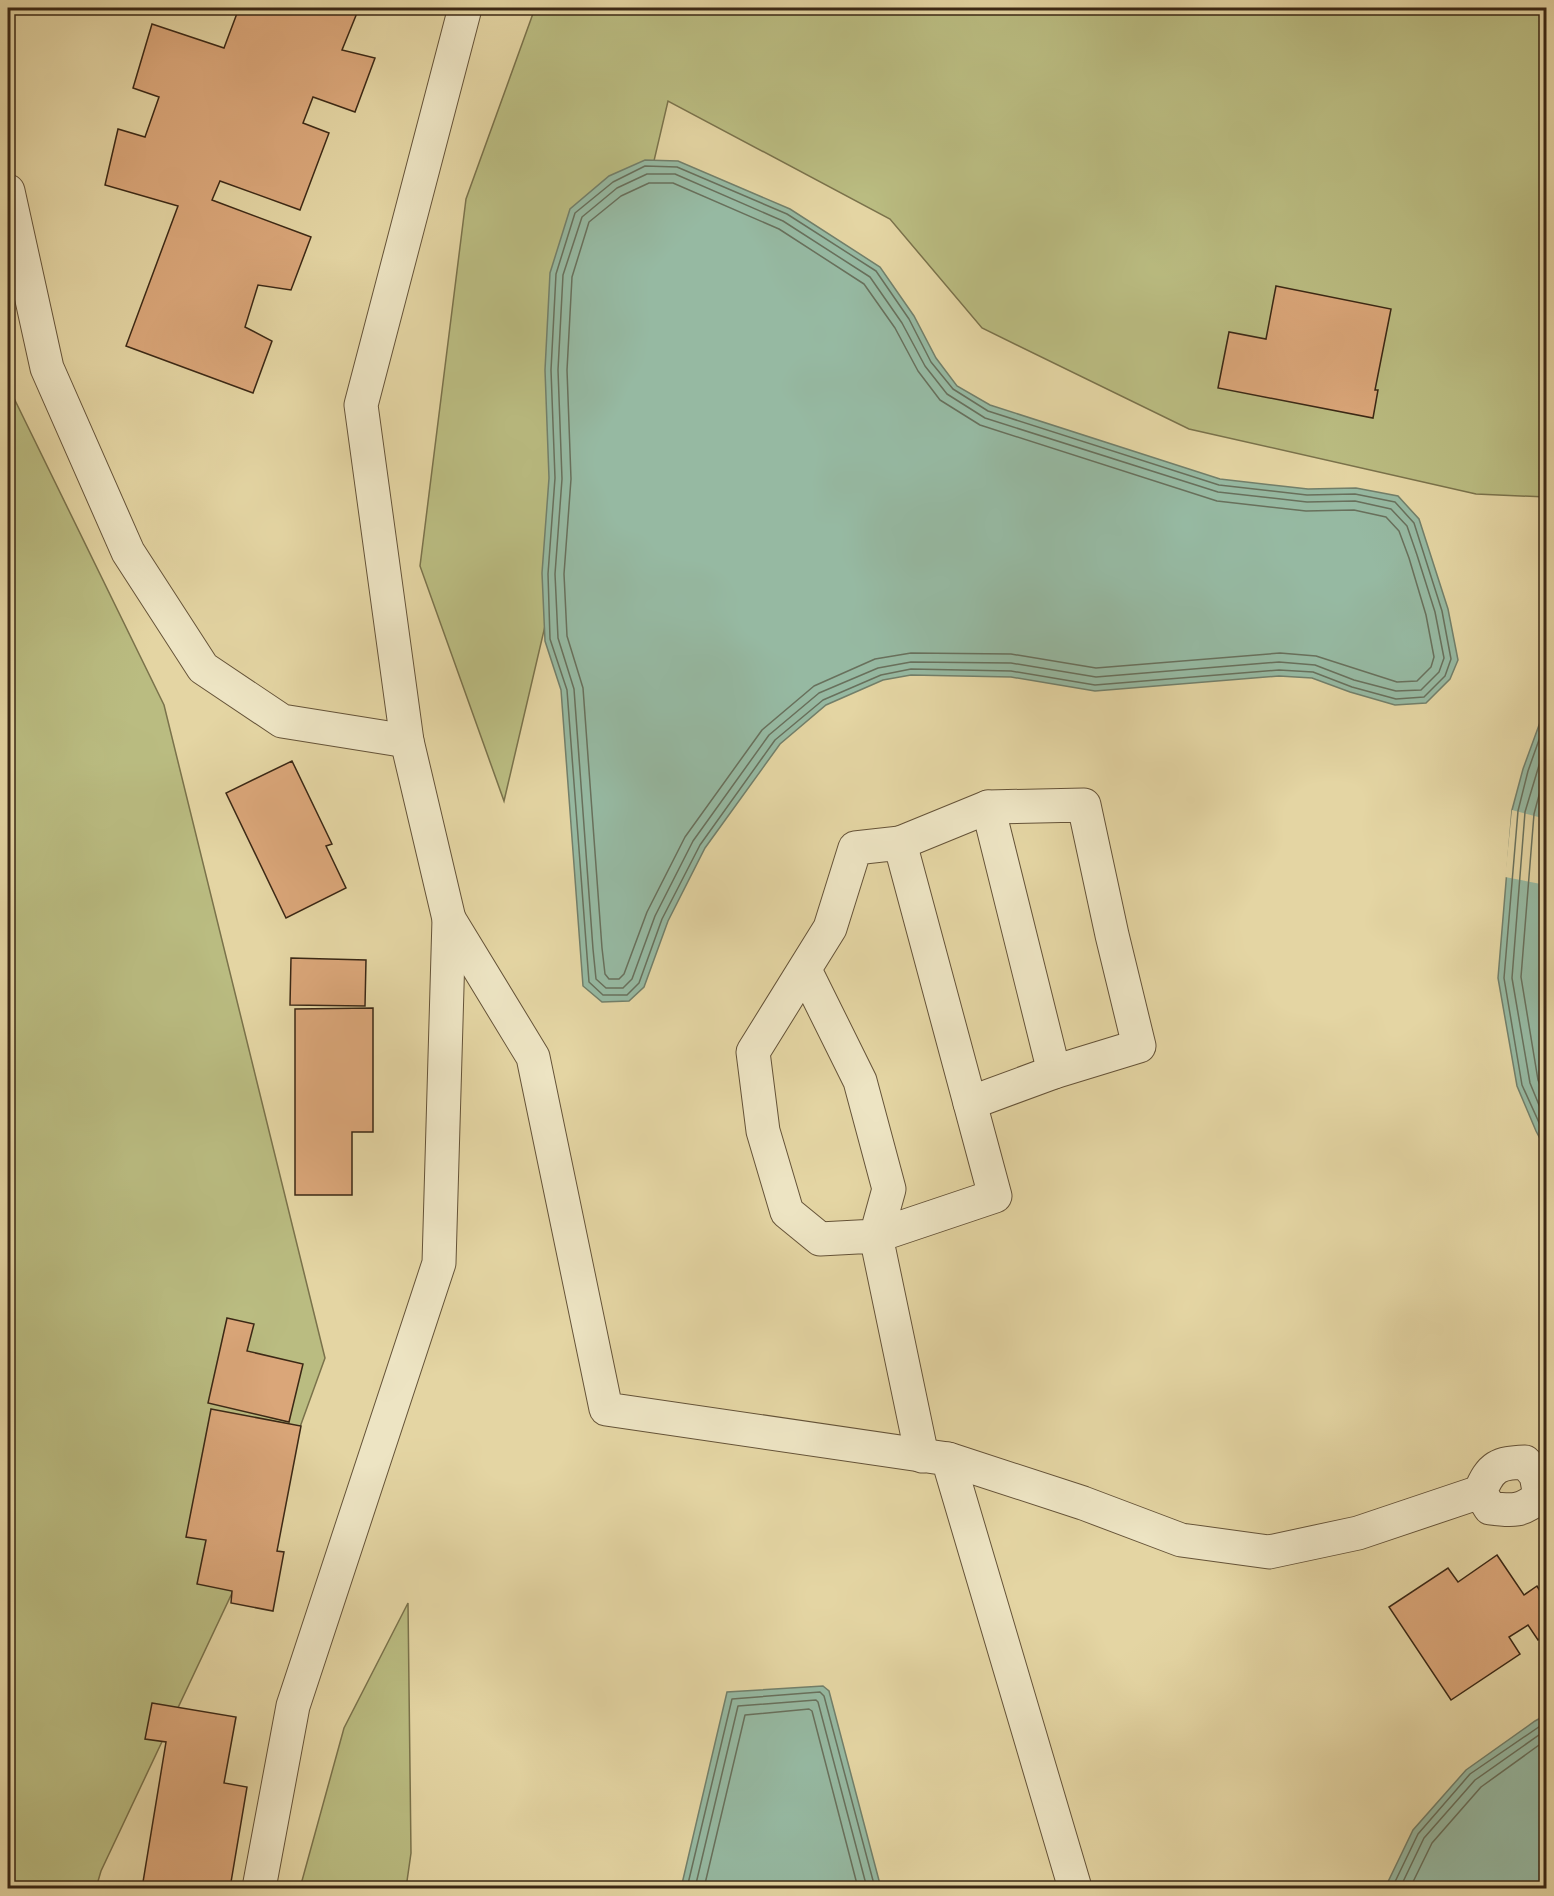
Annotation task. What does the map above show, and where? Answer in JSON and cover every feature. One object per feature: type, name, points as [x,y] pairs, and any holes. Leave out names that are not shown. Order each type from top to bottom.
[{"type":"street","points":[[259,1888],[293,1706],[439,1263],[449,919],[407,741],[361,405],[465,8]]},
{"type":"street","points":[[8,191],[47,368],[128,552],[203,668],[282,722],[407,741]]},
{"type":"street","points":[[900,843],[995,1196],[876,1236],[820,1239],[787,1212],[763,1131],[753,1052],[830,928],[855,848],[900,843],[988,807],[1084,805],[1139,1046],[1054,1072],[970,1103]]},
{"type":"street","points":[[988,807],[1054,1072]]},
{"type":"street","points":[[449,919],[533,1057],[606,1409],[935,1457],[1083,1503],[1181,1540],[1269,1551],[1358,1533],[1480,1492]]},
{"type":"street","points":[[805,969],[860,1081],[889,1189],[876,1236],[935,1457],[1075,1888]]},
{"type":"green space","points":[[535,8],[1546,8],[1546,497],[1476,494],[1189,429],[982,328],[890,219],[668,101],[504,801],[420,566],[466,199]]},
{"type":"green space","points":[[8,386],[164,705],[325,1358],[266,1521],[101,1871],[96,1888],[8,1888]]},
{"type":"green space","points":[[408,1603],[411,1853],[406,1888],[300,1888],[344,1728]]},
{"type":"water","points":[[645,160],[678,161],[790,209],[880,267],[914,316],[936,358],[957,386],[990,405],[1220,479],[1308,489],[1356,488],[1398,496],[1419,519],[1448,609],[1458,660],[1450,679],[1426,703],[1395,705],[1312,678],[1279,676],[1095,691],[1011,677],[911,675],[883,680],[826,705],[780,744],[705,848],[668,921],[644,987],[629,1001],[602,1002],[583,986],[561,690],[545,641],[542,573],[549,478],[545,370],[550,273],[570,209],[609,176]]},
{"type":"water","points":[[1546,706],[1546,1150],[1517,1086],[1498,978],[1512,810],[1523,769]]},
{"type":"water","points":[[823,1686],[829,1691],[881,1888],[681,1888],[727,1692]]},
{"type":"water","points":[[1546,1715],[1546,1888],[1385,1888],[1413,1830],[1466,1770]]},
{"type":"pier","points":[[1512,810],[1546,819],[1546,885],[1505,877]]},
{"type":"building","points":[[239,8],[359,8],[342,50],[375,58],[355,112],[313,97],[303,123],[329,133],[300,210],[220,181],[212,200],[311,237],[291,290],[258,285],[245,327],[272,341],[253,393],[126,346],[178,206],[105,185],[118,129],[145,137],[159,97],[133,88],[152,24],[224,48]]},
{"type":"building","points":[[1276,286],[1391,309],[1375,390],[1378,390],[1373,418],[1218,388],[1229,332],[1266,339]]},
{"type":"building","points":[[292,761],[332,844],[326,846],[346,888],[286,918],[226,793]]},
{"type":"building","points":[[291,958],[366,960],[365,1006],[290,1005]]},
{"type":"building","points":[[373,1008],[373,1132],[352,1132],[352,1195],[295,1195],[295,1009]]},
{"type":"building","points":[[227,1318],[254,1324],[247,1351],[303,1364],[289,1422],[208,1403]]},
{"type":"building","points":[[211,1409],[301,1426],[277,1551],[284,1552],[273,1611],[231,1603],[232,1591],[197,1584],[206,1540],[186,1537]]},
{"type":"building","points":[[1497,1555],[1524,1595],[1537,1586],[1546,1601],[1546,1635],[1538,1640],[1528,1625],[1509,1637],[1520,1654],[1451,1700],[1389,1607],[1448,1568],[1458,1582]]},
{"type":"building","points":[[152,1703],[236,1717],[224,1783],[247,1787],[230,1888],[140,1888],[143,1882],[166,1742],[145,1739]]}]
